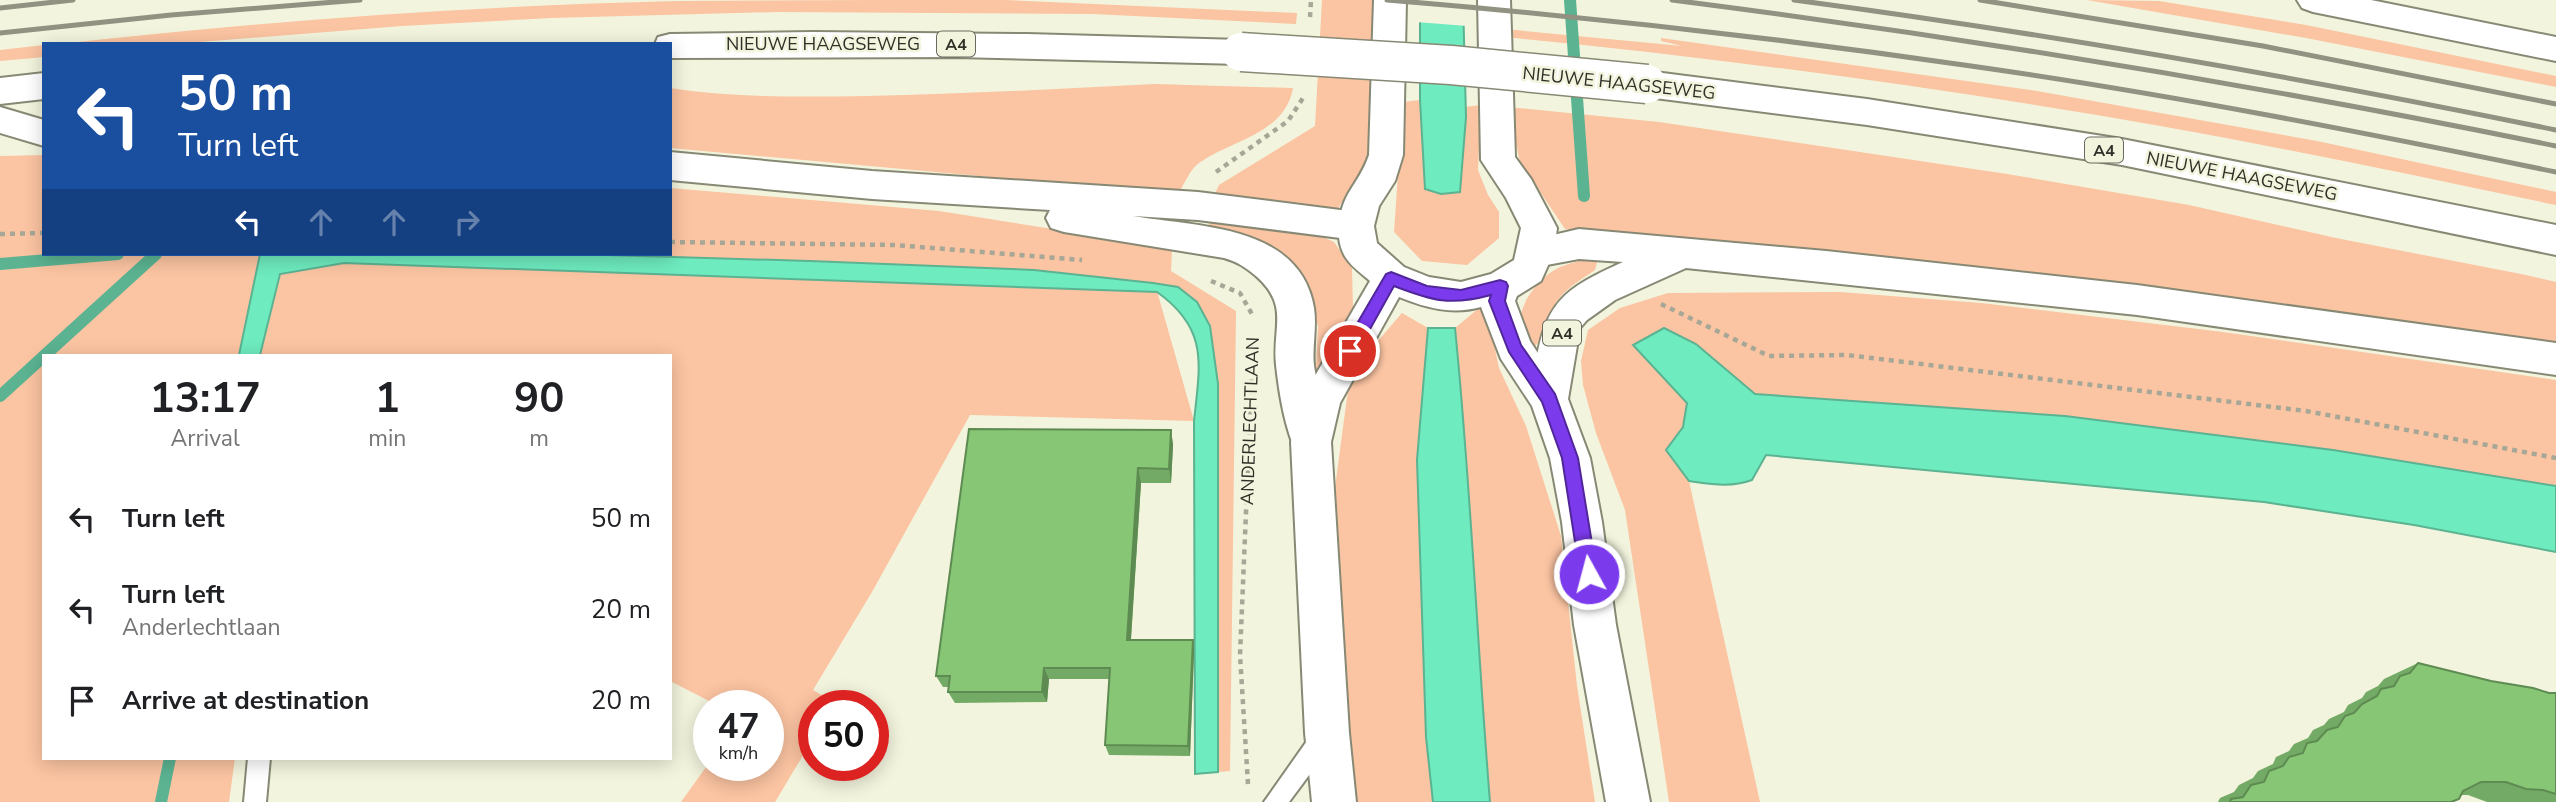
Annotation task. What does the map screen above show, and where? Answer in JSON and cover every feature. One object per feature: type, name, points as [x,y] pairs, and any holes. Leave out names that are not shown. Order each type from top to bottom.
[{"type":"main road","points":[[1390,0],[1386,155],[1378,181],[1362,202],[1356,226],[1360,250],[1391,278],[1426,292],[1461,297],[1500,286],[1528,270],[1536,252],[1539,228],[1520,188],[1498,160],[1494,0]]},
{"type":"main road","points":[[2313,0],[2556,49]]},
{"type":"main road","name":"NIEUWE HAAGSEWEG","points":[[672,46],[991,44],[1241,51],[1451,65],[1647,84],[1867,112],[2122,152],[2556,240]]},
{"type":"main road","points":[[0,91],[42,86]]},
{"type":"main road","points":[[0,120],[42,132]]},
{"type":"main road","points":[[672,166],[872,185],[1194,222],[1356,226]]},
{"type":"main road","points":[[1194,222],[1224,243],[1253,252],[1276,272],[1291,290],[1296,309],[1295,365],[1311,442],[1327,733],[1334,802]]},
{"type":"main road","points":[[1536,252],[1579,244],[2137,300],[2556,359]]},
{"type":"main road","name":"A4","points":[[1549,399],[1565,320],[1583,302],[1607,288],[1684,253]]},
{"type":"main road","points":[[1311,442],[1322,400],[1391,278]]},
{"type":"main road","points":[[1500,286],[1497,301],[1514,348],[1549,399],[1570,458],[1582,522],[1595,625],[1626,798]]},
{"type":"lane","points":[[1275,802],[1327,733]]},
{"type":"lane","points":[[255,802],[259,760]]},
{"type":"path","points":[[1310,28],[1311,0]]},
{"type":"path","name":"ANDERLECHTLAAN","points":[[1254,318],[1240,293],[1194,272],[1188,258],[1194,222],[1204,184],[1227,160],[1272,135],[1294,117],[1305,97],[1306,83]]},
{"type":"path","points":[[0,234],[42,233]]},
{"type":"path","points":[[672,242],[895,245],[1088,261]]},
{"type":"path","points":[[1607,288],[1671,307],[1769,356],[1847,355],[2305,411],[2556,458]]},
{"type":"path","name":"ANDERLECHTLAAN","points":[[1248,789],[1240,655],[1253,358]]},
{"type":"shaded area","points":[[1005,0],[1297,13],[1296,24],[1093,14],[778,12],[551,18],[402,26],[200,42],[78,42],[213,28],[445,11],[677,1]]},
{"type":"shaded area","points":[[1322,0],[1381,0],[1376,147],[1337,210],[1212,200],[1219,185],[1315,126]]},
{"type":"shaded area","points":[[1420,0],[1463,0],[1466,117],[1460,192],[1441,194],[1425,189],[1420,100]]},
{"type":"shaded area","points":[[2087,0],[2159,1],[2306,25],[2556,76],[2556,87],[2306,38]]},
{"type":"shaded area","points":[[1504,29],[1682,46],[1661,41],[1661,38],[2037,91],[2317,141],[2556,192],[2556,205],[2296,152],[2101,116],[1770,67],[1504,37]]},
{"type":"shaded area","points":[[42,45],[42,57],[0,61],[0,50]]},
{"type":"shaded area","points":[[1155,84],[1293,88],[1280,116],[1255,134],[1199,163],[1178,194],[672,148],[672,88],[743,95],[818,97]]},
{"type":"shaded area","points":[[1420,100],[1425,189],[1460,191],[1465,107],[1481,105],[1478,170],[1488,195],[1499,212],[1499,238],[1467,265],[1422,261],[1394,232],[1403,102]]},
{"type":"shaded area","points":[[1508,107],[1659,122],[2007,174],[2189,205],[2336,238],[2526,275],[2556,282],[2556,351],[1774,251],[1565,229],[1520,162]]},
{"type":"shaded area","points":[[42,155],[42,256],[260,256],[239,354],[42,354],[42,760],[235,760],[229,802],[0,802],[0,156]]},
{"type":"shaded area","points":[[672,188],[939,211],[1172,248],[1171,271],[1236,311],[1230,771],[1218,772],[1218,384],[1210,326],[1197,302],[1178,287],[1034,270],[631,256],[672,256]]},
{"type":"shaded area","points":[[1209,220],[1303,228],[1334,242],[1352,268],[1353,309],[1315,387],[1318,326],[1299,274],[1255,240],[1209,232]]},
{"type":"shaded area","points":[[260,256],[641,256],[810,261],[1034,270],[1178,287],[1197,302],[1210,326],[1218,384],[1218,772],[1195,774],[1194,421],[1199,365],[1197,349],[1186,320],[1157,292],[344,263],[280,274],[260,354],[239,354]]},
{"type":"shaded area","points":[[1589,258],[1597,262],[1595,270],[1570,288],[1554,305],[1543,335],[1534,347],[1525,338],[1521,327],[1524,304],[1530,293],[1538,283],[1558,268]]},
{"type":"shaded area","points":[[344,263],[1157,291],[1194,421],[970,415],[872,592],[813,690],[798,690],[798,764],[775,802],[681,802],[696,781],[784,781],[784,690],[693,690],[693,693],[672,682],[672,354],[260,354],[280,274]]},
{"type":"shaded area","points":[[1840,292],[1981,303],[2223,332],[2556,380],[2556,486],[2333,450],[2065,416],[1755,394],[1696,344],[1664,328],[1634,346],[1687,403],[1683,427],[1666,450],[1689,481],[1760,802],[1669,802],[1625,510],[1596,433],[1583,385],[1581,361],[1588,330],[1620,308],[1668,293]]},
{"type":"shaded area","points":[[1485,303],[1499,368],[1526,426],[1561,536],[1577,686],[1595,802],[1490,802],[1455,328]]},
{"type":"shaded area","points":[[1402,313],[1428,328],[1417,460],[1426,737],[1433,802],[1350,802],[1330,525],[1348,390],[1377,342]]},
{"type":"shaded area","points":[[1428,328],[1455,328],[1490,802],[1433,802],[1426,737],[1417,460]]},
{"type":"shaded area","points":[[1664,328],[1696,344],[1755,394],[2065,416],[2333,450],[2556,486],[2556,552],[2414,525],[2264,502],[1766,455],[1752,480],[1728,485],[1689,481],[1666,450],[1683,427],[1687,403],[1633,345]]},
{"type":"pier","points":[[1417,0],[1466,0],[1467,26],[1416,22]]},
{"type":"building","points":[[969,429],[1171,430],[1169,469],[1138,468],[1127,640],[1193,640],[1188,746],[1105,745],[1110,668],[1044,668],[1042,692],[948,692],[950,676],[936,676]]},
{"type":"building","points":[[2418,663],[2556,693],[2556,794],[2526,789],[2506,782],[2481,782],[2463,791],[2459,799],[2451,802],[2230,802],[2231,799],[2243,797],[2251,785],[2264,782],[2269,771],[2283,766],[2289,757],[2303,753],[2307,743],[2317,741],[2327,730],[2338,727],[2345,716],[2354,713],[2362,704],[2377,696],[2381,689],[2394,686],[2400,676],[2410,673]]},
{"type":"waterway","points":[[1570,0],[1584,196]]},
{"type":"waterway","points":[[0,264],[94,256]]},
{"type":"waterway","points":[[46,354],[154,256]]},
{"type":"waterway","points":[[0,396],[42,358]]},
{"type":"waterway","points":[[161,802],[170,760]]},
{"type":"railway","points":[[0,8],[73,0]]},
{"type":"railway","points":[[0,33],[171,15],[360,0]]},
{"type":"railway","points":[[1387,0],[1680,28],[1971,66],[2265,114],[2556,172]]},
{"type":"railway","points":[[1672,0],[1894,30],[2226,83],[2556,146]]},
{"type":"railway","points":[[1794,0],[2176,58],[2556,130]]},
{"type":"railway","points":[[1980,0],[2263,46],[2556,104]]},
{"type":"route","points":[[1350,351],[1391,278],[1426,292],[1461,297],[1500,286],[1497,301],[1514,348],[1549,399],[1570,458],[1589,574]]}]
